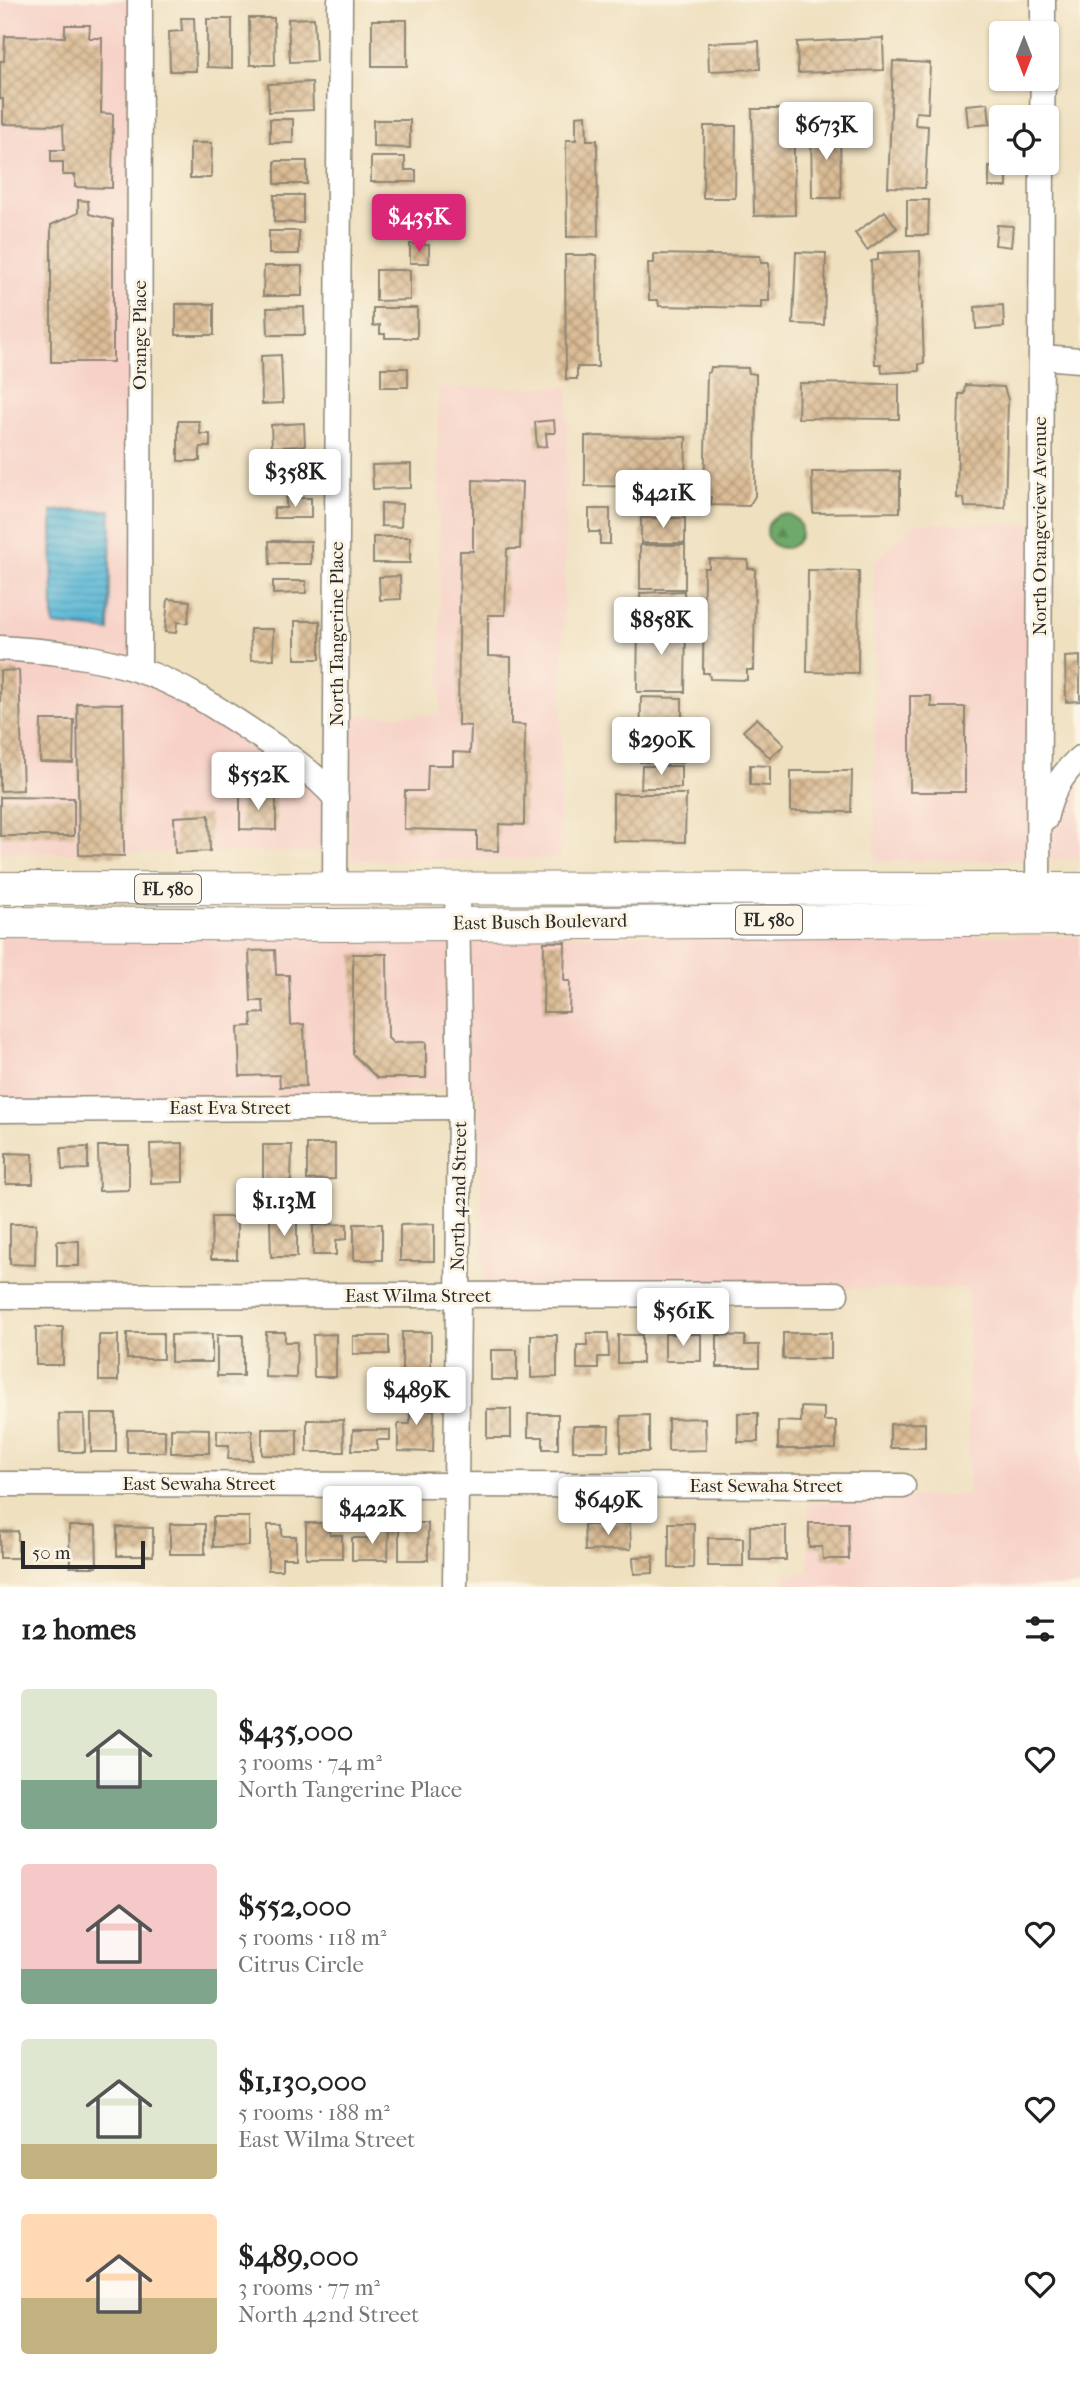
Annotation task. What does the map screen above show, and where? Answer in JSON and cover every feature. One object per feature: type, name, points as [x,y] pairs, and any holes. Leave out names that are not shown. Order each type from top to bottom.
[{"type":"main road","name":"East Busch Boulevard","points":[[0,888],[1080,890]]},
{"type":"main road","points":[[843,920],[890,905],[1015,901],[1038,889]]},
{"type":"main road","name":"East Busch Boulevard","points":[[0,922],[313,925],[1080,919]]},
{"type":"street","name":"Orange Place","points":[[139,670],[140,0]]},
{"type":"street","name":"North Tangerine Place","points":[[335,889],[340,0]]},
{"type":"street","points":[[1043,0],[1043,21]]},
{"type":"street","name":"North Orangeview Avenue","points":[[1038,889],[1042,175]]},
{"type":"street","points":[[1041,358],[1080,360]]},
{"type":"street","points":[[0,648],[80,655],[139,670],[181,688],[228,715],[289,756],[323,783],[336,798]]},
{"type":"street","points":[[1038,853],[1049,802],[1067,770],[1080,758]]},
{"type":"street","name":"North 42nd Street","points":[[456,1587],[460,1107],[457,889]]},
{"type":"street","name":"East Eva Street","points":[[0,1110],[460,1107]]},
{"type":"street","name":"East Wilma Street","points":[[0,1296],[836,1294]]},
{"type":"street","name":"East Sewaha Street","points":[[0,1484],[903,1486]]},
{"type":"shaded area","points":[[0,0],[131,0],[131,658],[0,639]]},
{"type":"shaded area","points":[[568,387],[559,859],[351,860],[346,716],[441,715],[438,388]]},
{"type":"shaded area","points":[[916,523],[1032,524],[1028,860],[875,861],[874,562]]},
{"type":"shaded area","points":[[0,658],[32,659],[131,678],[177,697],[285,764],[328,802],[328,852],[0,853]]},
{"type":"shaded area","points":[[1080,770],[1080,859],[1046,860],[1057,805]]},
{"type":"shaded area","points":[[0,932],[450,934],[451,1090],[143,1099],[0,1100]]},
{"type":"shaded area","points":[[467,934],[1080,936],[1080,1587],[783,1587],[783,1575],[809,1572],[808,1503],[968,1494],[968,1288],[845,1289],[844,1284],[484,1286],[479,1090],[468,1090]]},
{"type":"green space","points":[[784,514],[796,519],[801,531],[796,543],[784,548],[772,543],[767,531],[772,519]]},
{"type":"water","points":[[111,510],[109,631],[53,625],[52,511]]},
{"type":"building","points":[[181,18],[194,18],[196,71],[170,71],[169,32],[182,31]]},
{"type":"building","points":[[249,18],[274,18],[275,65],[250,65]]},
{"type":"building","points":[[314,18],[316,61],[290,62],[288,19]]},
{"type":"building","points":[[207,19],[232,19],[232,68],[207,67]]},
{"type":"building","points":[[372,20],[407,20],[407,66],[372,66]]},
{"type":"building","points":[[65,25],[90,25],[89,38],[102,38],[101,113],[113,114],[112,188],[75,187],[75,175],[63,175],[63,162],[51,162],[51,150],[64,150],[63,125],[3,124],[0,61],[4,61],[5,36],[65,37]]},
{"type":"building","points":[[883,38],[884,70],[798,73],[797,42]]},
{"type":"building","points":[[759,41],[760,69],[709,71],[708,43]]},
{"type":"building","points":[[893,61],[930,63],[928,113],[916,112],[915,125],[928,126],[925,188],[888,187]]},
{"type":"building","points":[[312,82],[313,110],[269,112],[268,84]]},
{"type":"building","points":[[988,103],[989,124],[968,126],[966,105]]},
{"type":"building","points":[[752,109],[793,109],[795,215],[754,216]]},
{"type":"building","points":[[586,115],[587,140],[597,140],[598,236],[567,237],[566,140],[576,140],[576,116]]},
{"type":"building","points":[[270,119],[293,119],[293,143],[270,143]]},
{"type":"building","points":[[373,120],[410,120],[410,148],[373,147]]},
{"type":"building","points":[[704,126],[736,126],[735,198],[703,198]]},
{"type":"building","points":[[811,126],[840,126],[841,198],[812,198]]},
{"type":"building","points":[[190,143],[212,143],[211,178],[190,178]]},
{"type":"building","points":[[371,157],[405,157],[405,170],[416,170],[416,182],[371,182]]},
{"type":"building","points":[[275,161],[307,161],[307,184],[275,184]]},
{"type":"building","points":[[989,175],[1007,175],[1007,187],[989,187]]},
{"type":"building","points":[[274,195],[303,195],[303,223],[274,222]]},
{"type":"building","points":[[78,200],[88,201],[89,214],[113,220],[113,362],[51,362],[51,225],[78,213]]},
{"type":"building","points":[[907,200],[929,200],[928,235],[907,235]]},
{"type":"building","points":[[885,211],[897,228],[867,250],[855,233]]},
{"type":"building","points":[[384,214],[411,215],[410,239],[383,238]]},
{"type":"building","points":[[997,225],[1013,226],[1011,247],[995,245]]},
{"type":"building","points":[[269,231],[299,231],[299,254],[269,254]]},
{"type":"building","points":[[410,244],[429,245],[429,263],[410,263]]},
{"type":"building","points":[[920,251],[924,363],[919,364],[919,371],[882,373],[881,364],[875,364],[871,261],[878,260],[878,253]]},
{"type":"building","points":[[796,252],[826,253],[824,325],[793,324]]},
{"type":"building","points":[[654,254],[760,256],[761,263],[769,263],[769,301],[761,301],[761,308],[659,306],[658,300],[649,300],[648,263],[654,263]]},
{"type":"building","points":[[565,255],[597,255],[598,367],[577,367],[577,379],[566,379]]},
{"type":"building","points":[[264,266],[302,266],[302,296],[263,296]]},
{"type":"building","points":[[376,270],[410,270],[410,300],[376,301]]},
{"type":"building","points":[[176,304],[214,304],[214,335],[176,335]]},
{"type":"building","points":[[1003,305],[1004,327],[976,329],[975,307]]},
{"type":"building","points":[[304,307],[305,335],[268,335],[267,308]]},
{"type":"building","points":[[373,308],[417,308],[417,338],[385,338],[385,334],[380,334],[380,325],[373,326]]},
{"type":"building","points":[[281,355],[283,403],[262,404],[261,356]]},
{"type":"building","points":[[711,367],[748,368],[749,373],[756,374],[755,496],[749,506],[711,505],[711,497],[704,496],[707,373]]},
{"type":"building","points":[[381,368],[408,368],[408,387],[381,387]]},
{"type":"building","points":[[799,383],[899,384],[899,419],[798,418]]},
{"type":"building","points":[[965,385],[1004,387],[1008,400],[1005,508],[965,507],[964,498],[957,498],[959,394],[964,394]]},
{"type":"building","points":[[554,420],[555,433],[546,433],[547,446],[537,447],[535,422]]},
{"type":"building","points":[[178,421],[199,421],[200,434],[210,434],[210,447],[200,447],[200,461],[178,461]]},
{"type":"building","points":[[304,423],[305,446],[272,447],[271,425]]},
{"type":"building","points":[[585,436],[686,437],[685,487],[585,486]]},
{"type":"building","points":[[275,462],[308,462],[308,489],[275,489]]},
{"type":"building","points":[[411,464],[411,488],[373,489],[372,465]]},
{"type":"building","points":[[900,471],[900,512],[813,513],[812,472]]},
{"type":"building","points":[[473,480],[522,482],[520,549],[507,549],[505,615],[488,615],[488,656],[511,657],[511,724],[525,725],[524,825],[499,824],[498,851],[477,850],[477,831],[404,829],[405,791],[427,791],[428,765],[453,765],[453,752],[470,753],[471,726],[458,725],[460,551],[473,551]]},
{"type":"building","points":[[286,498],[311,498],[311,518],[274,518],[274,508],[286,508]]},
{"type":"building","points":[[381,503],[402,504],[401,527],[381,526]]},
{"type":"building","points":[[589,509],[610,509],[610,544],[600,544],[600,532],[589,532]]},
{"type":"building","points":[[641,518],[685,518],[685,543],[641,543]]},
{"type":"building","points":[[373,537],[410,537],[410,563],[373,563]]},
{"type":"building","points":[[269,541],[311,541],[311,564],[270,564]]},
{"type":"building","points":[[640,545],[685,545],[685,589],[640,589]]},
{"type":"building","points":[[709,559],[748,560],[748,568],[755,569],[754,670],[747,670],[747,680],[710,679],[709,673],[703,673],[704,568],[709,568]]},
{"type":"building","points":[[808,570],[859,571],[858,673],[807,672]]},
{"type":"building","points":[[400,576],[401,599],[380,600],[379,577]]},
{"type":"building","points":[[273,581],[306,581],[306,593],[273,594]]},
{"type":"building","points":[[684,591],[685,615],[641,617],[640,593]]},
{"type":"building","points":[[168,599],[190,601],[188,623],[177,622],[176,633],[165,632]]},
{"type":"building","points":[[295,621],[320,621],[320,659],[295,659]]},
{"type":"building","points":[[638,621],[686,622],[685,692],[637,692]]},
{"type":"building","points":[[250,629],[273,629],[274,659],[251,660]]},
{"type":"building","points":[[1080,656],[1080,701],[1066,702],[1065,657]]},
{"type":"building","points":[[19,670],[23,790],[0,791],[0,671]]},
{"type":"building","points":[[910,696],[931,696],[931,707],[965,707],[965,792],[910,792]]},
{"type":"building","points":[[641,697],[682,698],[682,763],[640,762]]},
{"type":"building","points":[[77,703],[123,704],[124,856],[79,855]]},
{"type":"building","points":[[757,718],[784,745],[770,758],[743,731]]},
{"type":"building","points":[[41,720],[74,720],[73,763],[40,762]]},
{"type":"building","points":[[750,765],[770,766],[770,786],[750,785]]},
{"type":"building","points":[[642,766],[681,766],[681,788],[641,788]]},
{"type":"building","points":[[791,771],[852,771],[851,812],[791,811]]},
{"type":"building","points":[[613,794],[686,794],[685,842],[613,841]]},
{"type":"building","points":[[240,795],[276,795],[276,830],[240,829]]},
{"type":"building","points":[[0,797],[74,798],[74,836],[0,836]]},
{"type":"building","points":[[209,815],[210,851],[175,853],[174,817]]},
{"type":"building","points":[[544,942],[565,942],[564,981],[570,981],[569,1012],[543,1012]]},
{"type":"building","points":[[275,950],[276,975],[289,975],[291,1025],[304,1024],[306,1086],[280,1087],[279,1075],[240,1076],[238,1027],[252,1026],[251,1014],[264,1013],[263,1001],[251,1001],[249,951]]},
{"type":"building","points":[[353,954],[387,954],[388,1038],[393,1043],[426,1042],[426,1078],[377,1078],[353,1054]]},
{"type":"building","points":[[183,1143],[183,1182],[151,1183],[150,1144]]},
{"type":"building","points":[[307,1144],[335,1144],[335,1179],[307,1180]]},
{"type":"building","points":[[263,1145],[292,1145],[291,1181],[263,1181]]},
{"type":"building","points":[[98,1146],[129,1146],[129,1190],[99,1191]]},
{"type":"building","points":[[88,1147],[88,1169],[62,1170],[61,1148]]},
{"type":"building","points":[[6,1153],[33,1154],[33,1184],[6,1184]]},
{"type":"building","points":[[212,1217],[237,1217],[237,1259],[211,1259]]},
{"type":"building","points":[[297,1218],[297,1257],[271,1257],[270,1219]]},
{"type":"building","points":[[10,1224],[36,1224],[35,1265],[10,1264]]},
{"type":"building","points":[[347,1224],[347,1239],[336,1240],[336,1255],[313,1255],[313,1225]]},
{"type":"building","points":[[354,1224],[382,1224],[382,1260],[354,1260]]},
{"type":"building","points":[[434,1224],[434,1261],[400,1261],[400,1225]]},
{"type":"building","points":[[57,1241],[79,1241],[79,1266],[57,1266]]},
{"type":"building","points":[[36,1327],[63,1327],[63,1365],[36,1365]]},
{"type":"building","points":[[266,1332],[285,1332],[285,1342],[297,1342],[296,1378],[265,1377]]},
{"type":"building","points":[[402,1332],[431,1332],[431,1376],[402,1376]]},
{"type":"building","points":[[127,1333],[163,1333],[163,1359],[127,1359]]},
{"type":"building","points":[[587,1333],[608,1333],[609,1357],[598,1357],[598,1369],[577,1369],[577,1345],[587,1345]]},
{"type":"building","points":[[783,1333],[831,1333],[831,1359],[783,1359]]},
{"type":"building","points":[[212,1334],[212,1362],[171,1362],[171,1335]]},
{"type":"building","points":[[336,1334],[336,1377],[314,1377],[313,1335]]},
{"type":"building","points":[[665,1334],[701,1334],[701,1361],[665,1361]]},
{"type":"building","points":[[99,1335],[118,1335],[118,1381],[99,1381]]},
{"type":"building","points":[[217,1335],[243,1335],[243,1376],[217,1376]]},
{"type":"building","points":[[531,1335],[557,1335],[557,1377],[531,1378]]},
{"type":"building","points":[[618,1335],[642,1335],[642,1363],[618,1363]]},
{"type":"building","points":[[717,1335],[745,1336],[745,1345],[759,1345],[759,1367],[717,1367]]},
{"type":"building","points":[[353,1336],[389,1336],[389,1354],[353,1354]]},
{"type":"building","points":[[491,1350],[517,1350],[517,1380],[491,1380]]},
{"type":"building","points":[[398,1396],[422,1397],[422,1410],[434,1410],[433,1452],[398,1451],[398,1424],[410,1424],[410,1410],[398,1410]]},
{"type":"building","points":[[801,1407],[824,1408],[824,1421],[836,1421],[836,1449],[778,1449],[778,1421],[801,1422]]},
{"type":"building","points":[[487,1409],[511,1409],[511,1438],[487,1438]]},
{"type":"building","points":[[738,1413],[758,1413],[758,1442],[738,1442]]},
{"type":"building","points":[[59,1414],[84,1414],[85,1452],[60,1452]]},
{"type":"building","points":[[91,1414],[116,1414],[116,1452],[91,1452]]},
{"type":"building","points":[[528,1414],[558,1414],[558,1449],[543,1449],[543,1437],[528,1437]]},
{"type":"building","points":[[649,1415],[649,1452],[621,1452],[621,1416]]},
{"type":"building","points":[[705,1418],[706,1450],[668,1451],[668,1419]]},
{"type":"building","points":[[307,1420],[343,1420],[344,1452],[307,1452]]},
{"type":"building","points":[[925,1423],[925,1448],[890,1448],[890,1424]]},
{"type":"building","points":[[573,1426],[609,1426],[608,1451],[573,1451]]},
{"type":"building","points":[[171,1428],[209,1429],[209,1453],[171,1453]]},
{"type":"building","points":[[262,1429],[297,1429],[297,1456],[262,1455]]},
{"type":"building","points":[[127,1430],[165,1430],[165,1452],[127,1452]]},
{"type":"building","points":[[217,1430],[252,1430],[252,1460],[228,1459],[229,1445],[217,1445]]},
{"type":"building","points":[[353,1430],[390,1430],[390,1440],[377,1440],[377,1450],[352,1450]]},
{"type":"building","points":[[213,1517],[249,1517],[249,1546],[213,1547]]},
{"type":"building","points":[[306,1523],[330,1523],[330,1535],[342,1535],[342,1558],[306,1558]]},
{"type":"building","points":[[399,1523],[428,1523],[428,1560],[399,1560]]},
{"type":"building","points":[[630,1523],[631,1549],[585,1551],[584,1525]]},
{"type":"building","points":[[669,1523],[694,1523],[693,1568],[669,1568]]},
{"type":"building","points":[[809,1523],[848,1523],[849,1559],[823,1559],[822,1547],[809,1547]]},
{"type":"building","points":[[170,1524],[205,1524],[205,1554],[170,1554]]},
{"type":"building","points":[[268,1525],[282,1525],[282,1536],[296,1536],[296,1558],[282,1558],[282,1570],[268,1570]]},
{"type":"building","points":[[69,1526],[96,1526],[97,1567],[70,1567]]},
{"type":"building","points":[[750,1526],[786,1526],[786,1560],[750,1560]]},
{"type":"building","points":[[117,1527],[153,1528],[153,1556],[117,1556]]},
{"type":"building","points":[[376,1527],[389,1527],[388,1560],[352,1560],[352,1538],[376,1538]]},
{"type":"building","points":[[18,1531],[18,1558],[0,1558],[0,1532]]},
{"type":"building","points":[[708,1538],[743,1538],[743,1566],[708,1566]]},
{"type":"building","points":[[653,1556],[653,1573],[634,1574],[633,1557]]}]
